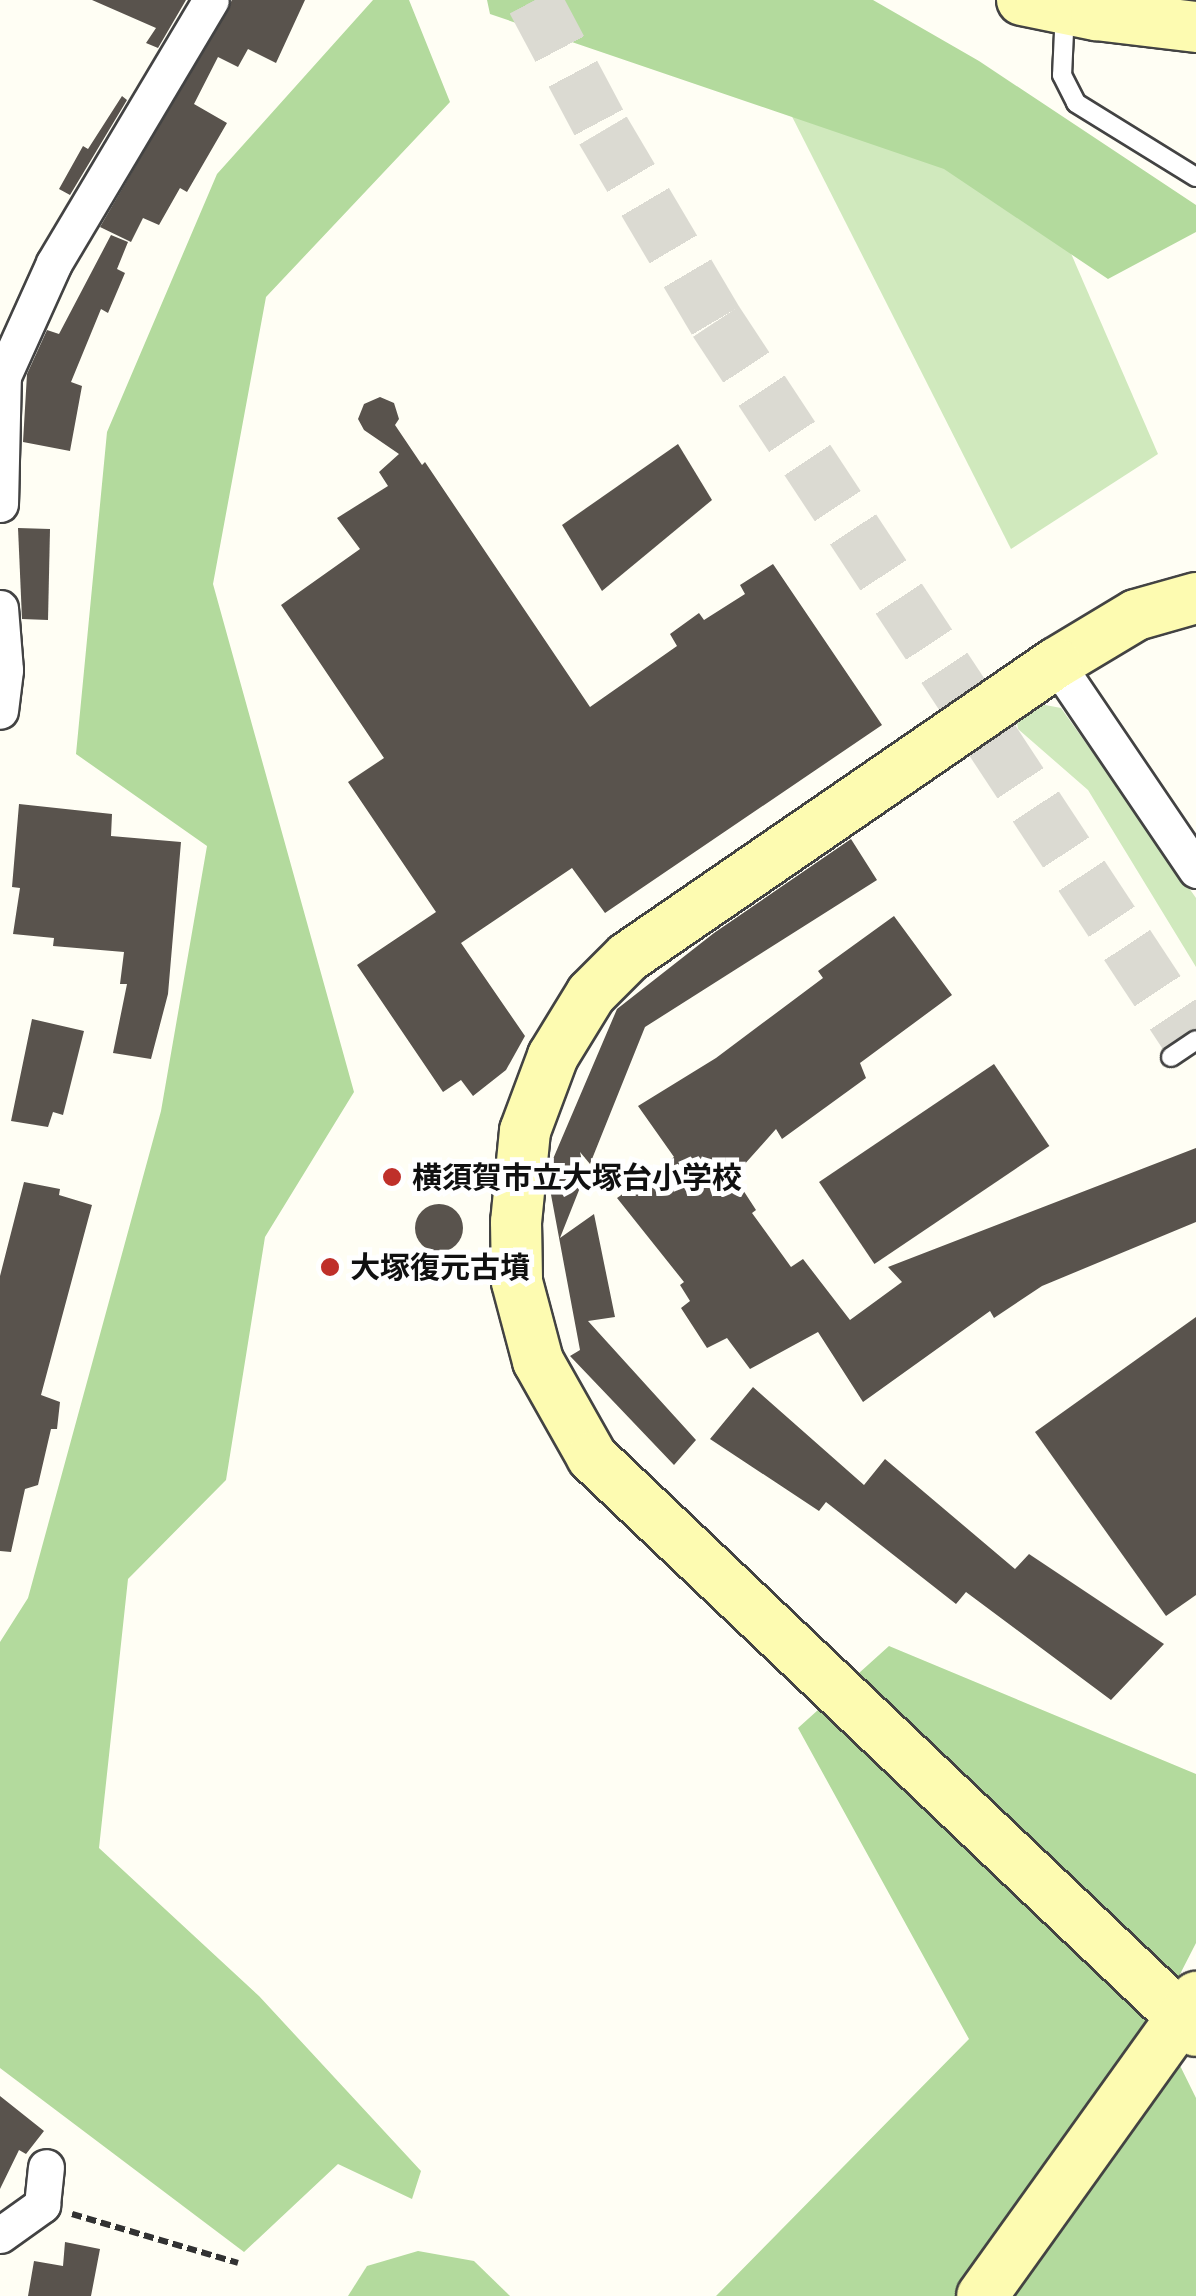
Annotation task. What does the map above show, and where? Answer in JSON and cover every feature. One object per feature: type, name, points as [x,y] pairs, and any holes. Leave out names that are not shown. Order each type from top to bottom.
[{"type":"street","points":[[0,504],[2,376],[54,263],[211,0]]},
{"type":"street","points":[[1036,3],[1196,27]]},
{"type":"street","points":[[982,2296],[1191,2015],[592,1457],[538,1361],[517,1282],[516,1222],[525,1132],[552,1056],[590,994],[628,957],[1056,663],[1136,615],[1196,598]]},
{"type":"street","points":[[0,608],[5,670],[0,711]]},
{"type":"street","points":[[1056,663],[1196,870]]},
{"type":"street","points":[[0,2235],[42,2205],[46,2166]]},
{"type":"lane","points":[[1036,3],[1076,103],[1196,176]]},
{"type":"lane","points":[[1171,1056],[1196,1040]]},
{"type":"path","points":[[42,2205],[238,2263]]},
{"type":"green space","points":[[373,0],[409,0],[450,102],[266,297],[213,584],[354,1092],[265,1237],[226,1480],[128,1579],[99,1848],[259,1996],[421,2171],[412,2199],[338,2164],[244,2252],[0,2068],[0,1642],[28,1598],[161,1111],[207,846],[76,754],[107,432],[217,174]]},
{"type":"green space","points":[[487,0],[873,0],[979,61],[1196,205],[1196,232],[1108,279],[944,169],[490,14]]},
{"type":"green space","points":[[733,0],[1050,205],[1158,454],[1011,549]]},
{"type":"green space","points":[[1035,703],[1061,708],[1196,898],[1196,967],[1088,790],[1018,729],[1016,717]]},
{"type":"green space","points":[[889,1646],[1196,1774],[1196,1943],[1157,2019],[1196,2098],[1196,2296],[716,2296],[969,2039],[798,1728]]},
{"type":"green space","points":[[418,2251],[474,2261],[510,2296],[348,2296],[367,2266]]},
{"type":"building","points":[[92,0],[186,0],[158,48],[146,43],[156,28]]},
{"type":"building","points":[[232,0],[305,0],[276,63],[248,49],[238,67],[218,57],[194,104],[227,123],[187,192],[180,188],[159,225],[143,218],[131,242],[100,227]]},
{"type":"building","points":[[122,96],[127,100],[70,195],[59,189],[83,146],[88,149]]},
{"type":"building","points":[[111,235],[128,242],[117,269],[125,273],[108,313],[101,309],[71,382],[82,386],[70,451],[23,442],[27,374],[47,330],[59,334]]},
{"type":"building","points":[[380,397],[394,403],[399,419],[395,425],[422,465],[425,462],[590,707],[677,646],[670,634],[699,613],[704,620],[745,594],[740,585],[773,564],[882,725],[605,913],[572,868],[461,943],[525,1036],[506,1070],[473,1096],[461,1080],[443,1092],[357,965],[436,912],[348,782],[384,758],[281,605],[360,549],[337,518],[388,486],[379,472],[399,454],[364,430],[358,419],[364,404]]},
{"type":"building","points":[[678,444],[712,500],[602,591],[562,525]]},
{"type":"building","points":[[18,528],[50,529],[48,620],[22,619]]},
{"type":"building","points":[[19,804],[112,814],[111,836],[181,842],[168,994],[151,1059],[113,1053],[127,984],[120,984],[124,952],[53,946],[54,938],[13,934],[20,888],[12,887]]},
{"type":"building","points":[[851,839],[877,880],[645,1027],[590,1164],[580,1152],[585,1175],[560,1238],[594,1214],[615,1317],[588,1321],[696,1440],[674,1465],[570,1356],[580,1350],[549,1184],[550,1166],[617,1009],[714,933]]},
{"type":"building","points":[[894,916],[952,995],[860,1063],[866,1078],[782,1139],[776,1129],[734,1176],[756,1210],[752,1213],[791,1267],[803,1259],[850,1320],[902,1282],[888,1267],[1196,1148],[1196,1222],[1042,1286],[994,1318],[990,1311],[863,1402],[818,1332],[750,1369],[727,1338],[707,1348],[681,1308],[690,1301],[680,1285],[684,1282],[617,1198],[674,1157],[638,1106],[716,1058],[823,978],[818,971]]},
{"type":"building","points":[[32,1019],[84,1031],[63,1115],[53,1112],[48,1127],[11,1121]]},
{"type":"building","points":[[994,1064],[1049,1146],[874,1264],[819,1182]]},
{"type":"building","points":[[24,1182],[60,1189],[59,1195],[92,1205],[41,1395],[60,1402],[57,1429],[51,1429],[38,1485],[25,1489],[11,1552],[0,1551],[0,1276]]},
{"type":"building","points":[[439,1204],[456,1211],[463,1228],[456,1245],[439,1252],[422,1245],[415,1228],[422,1211]]},
{"type":"building","points":[[1196,1317],[1196,1595],[1166,1616],[1035,1432]]},
{"type":"building","points":[[753,1387],[864,1485],[885,1459],[1015,1569],[1029,1554],[1164,1644],[1111,1700],[966,1592],[956,1604],[826,1502],[819,1511],[710,1439]]},
{"type":"building","points":[[0,2096],[44,2131],[26,2154],[19,2150],[0,2189]]},
{"type":"building","points":[[65,2242],[100,2249],[91,2296],[28,2296],[34,2261],[63,2266]]},
{"type":"tunnel","points":[[534,0],[603,130],[716,321],[1196,1049]]},
{"type":"place","name":"横須賀市立大塚台小学校","points":[[392,1177]]},
{"type":"place","name":"大塚復元古墳","points":[[330,1267]]}]
